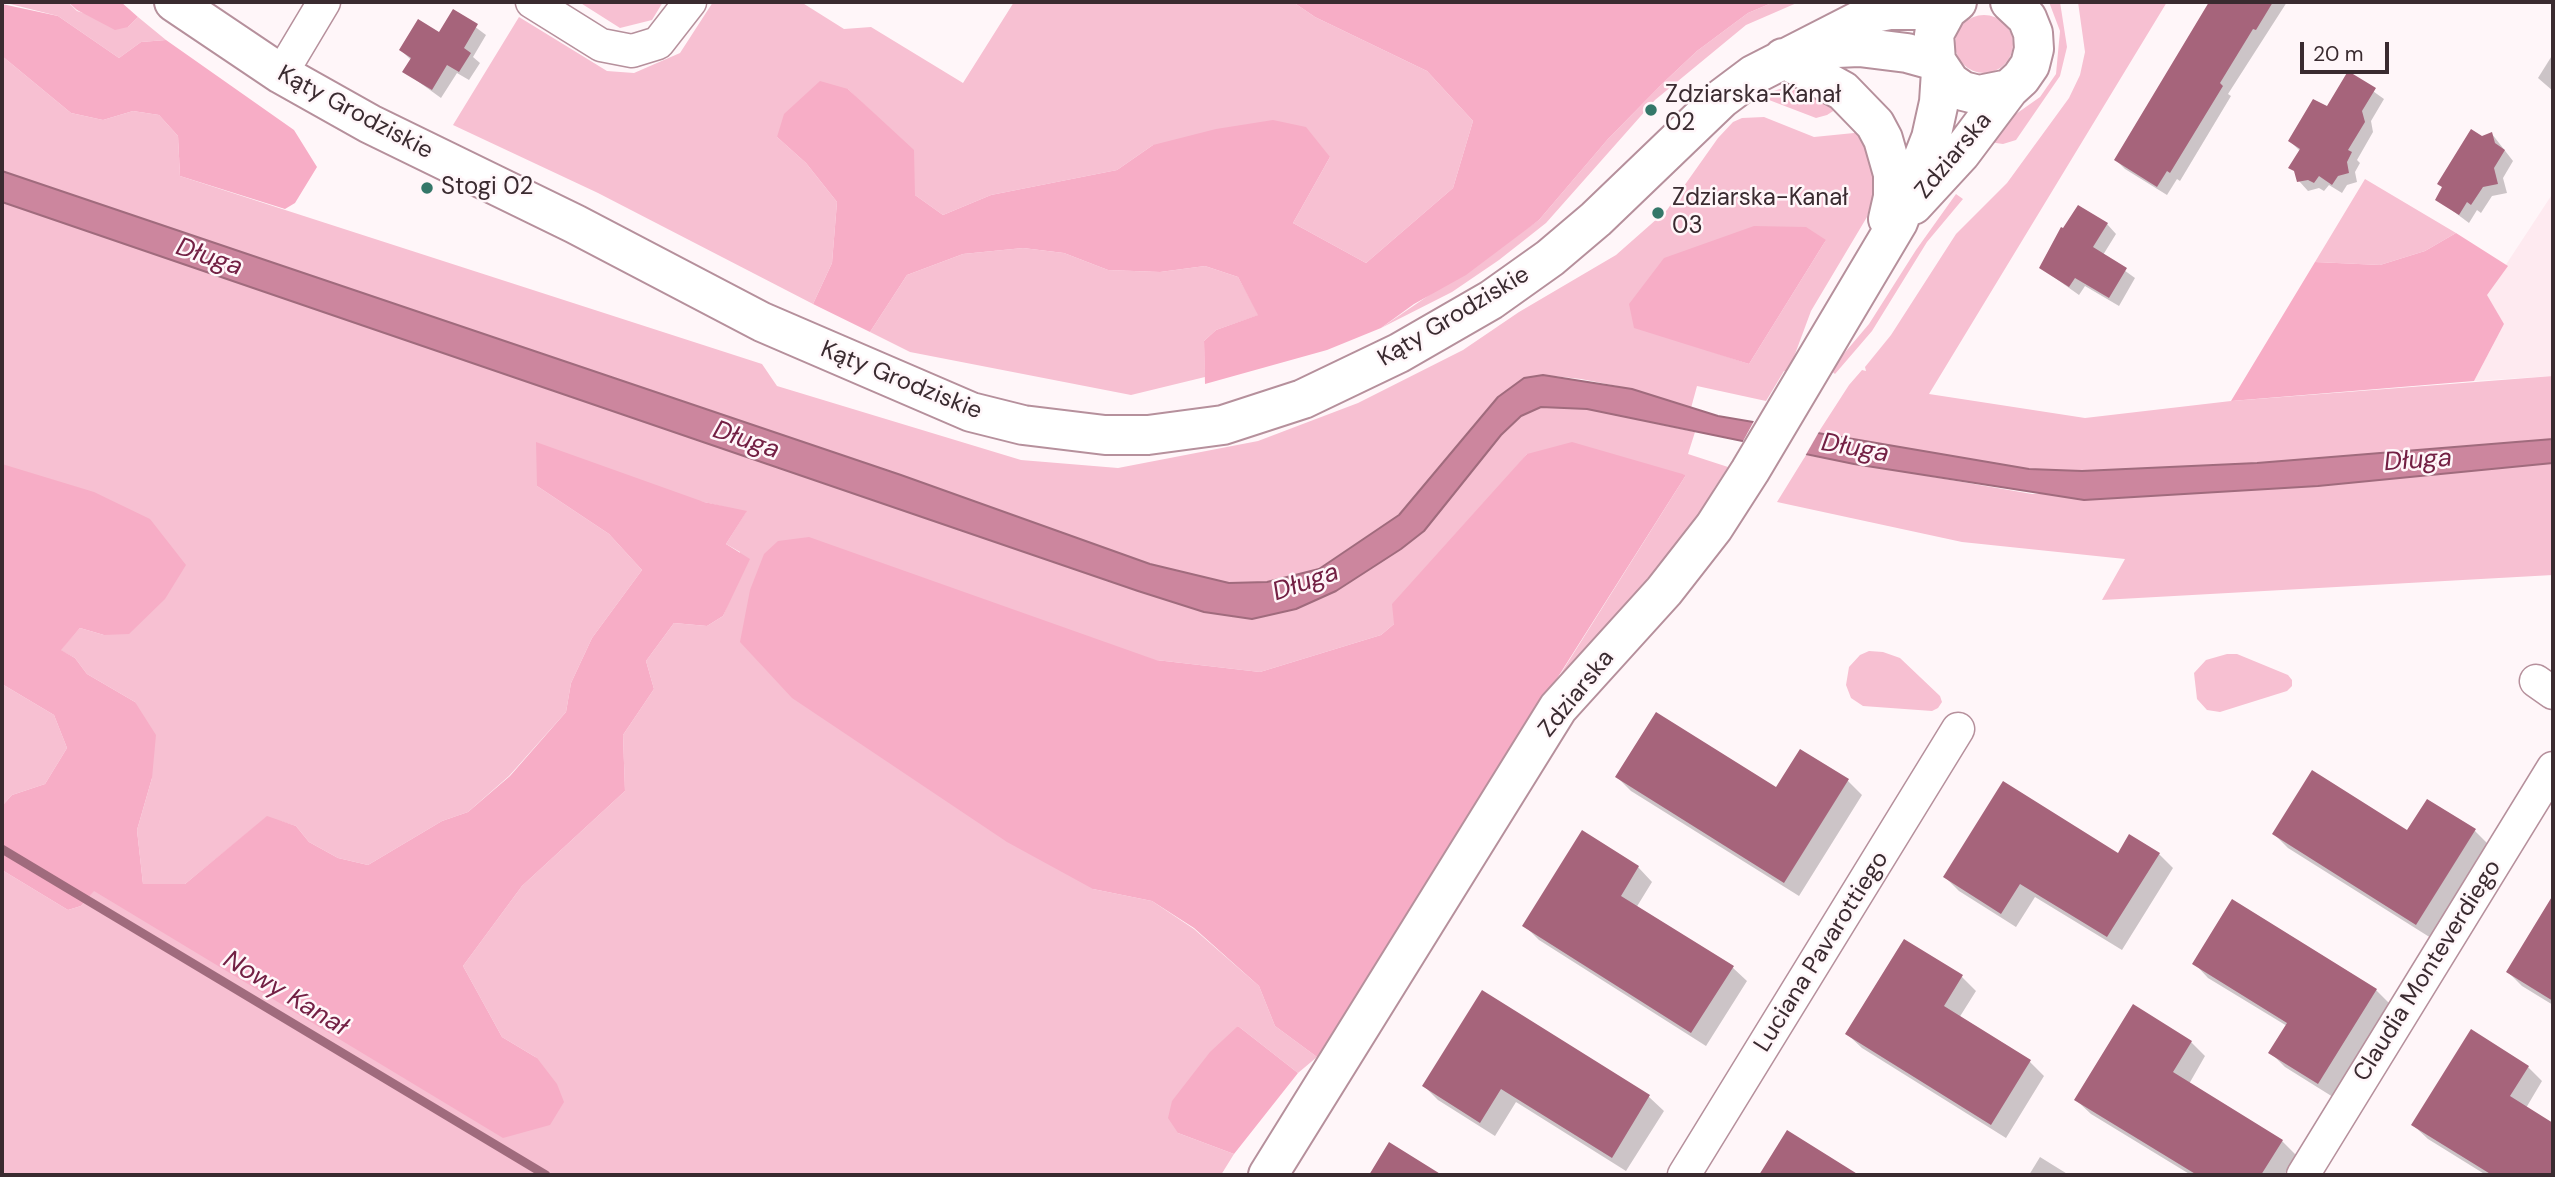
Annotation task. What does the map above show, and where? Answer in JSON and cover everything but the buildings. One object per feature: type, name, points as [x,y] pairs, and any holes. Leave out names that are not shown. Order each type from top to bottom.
[{"type":"street","name":"Kąty Grodziskie","points":[[174,2],[281,74],[370,124],[563,218],[762,322],[971,412],[1023,425],[1105,435],[1148,435],[1223,425],[1268,411],[1344,380],[1450,325],[1491,300],[1571,240],[1721,99],[1794,54],[1874,13],[1897,6],[1952,6]]},
{"type":"street","points":[[281,74],[324,2]]},
{"type":"street","points":[[532,2],[601,45],[632,51],[658,43],[690,2]]},
{"type":"street","name":"Zdziarska","points":[[1268,1175],[1558,708],[1664,591],[1714,527],[1889,237],[1931,138],[1938,66],[1934,34],[1952,6]]},
{"type":"street","name":"Zdziarska","points":[[1889,237],[1962,153],[2030,65],[2033,33],[2022,7]]},
{"type":"street","points":[[1794,54],[1859,47],[1907,53],[1938,66],[1950,82],[1979,95],[2009,89]]},
{"type":"street","points":[[1794,54],[1854,99],[1883,139],[1893,174],[1889,237]]},
{"type":"street","name":"Luciana Pavarottiego","points":[[1684,1175],[1958,729]]},
{"type":"street","name":"Claudia Monteverdiego","points":[[2303,1175],[2553,768]]},
{"type":"shaded area","points":[[2,2],[68,2],[77,11],[128,27],[138,17],[166,40],[141,42],[119,58],[58,16]]},
{"type":"shaded area","points":[[68,2],[121,2],[138,17],[128,27],[115,30],[77,10]]},
{"type":"shaded area","points":[[579,2],[663,2],[652,20],[620,28]]},
{"type":"shaded area","points":[[713,2],[801,2],[844,29],[871,27],[963,83],[1014,2],[1293,2],[1315,17],[1427,71],[1473,121],[1453,188],[1366,263],[1293,223],[1330,157],[1153,145],[1117,170],[991,195],[943,215],[915,195],[880,120],[848,89],[777,137],[806,163],[837,202],[832,263],[813,304],[598,193],[453,125],[519,17],[607,71],[634,73],[680,53]]},
{"type":"shaded area","points":[[1293,2],[1774,2],[1748,13],[1697,51],[1608,139],[1539,220],[1466,275],[1414,304],[1381,328],[1327,350],[1205,384],[1204,341],[1216,330],[1258,315],[1238,277],[1205,266],[1160,272],[1108,270],[1064,253],[1023,248],[963,254],[907,275],[870,332],[813,304],[832,263],[837,202],[806,163],[777,137],[784,114],[820,81],[848,89],[914,150],[915,195],[943,215],[991,195],[1117,170],[1153,145],[1216,129],[1273,120],[1306,127],[1330,157],[1293,223],[1366,263],[1453,188],[1473,121],[1427,71],[1315,17]]},
{"type":"shaded area","points":[[1774,2],[1799,2],[1746,25],[1655,100],[1546,223],[1499,260],[1452,292],[1381,328],[1539,220],[1608,139],[1697,51],[1748,13]]},
{"type":"shaded area","points":[[2049,2],[2060,2],[2067,47],[2060,76],[2016,140],[2003,144],[1989,142],[2006,121],[2040,97],[2056,74],[2060,31]]},
{"type":"shaded area","points":[[2078,2],[2167,2],[1929,394],[2085,418],[2231,401],[2553,376],[2553,439],[2257,463],[2082,471],[2029,469],[1818,433],[1849,385],[1862,370],[1866,371],[1865,367],[1891,335],[1956,234],[2007,183],[2069,98],[2080,75],[2085,52]]},
{"type":"shaded area","points":[[2,4],[58,16],[119,58],[141,42],[166,40],[294,130],[317,167],[295,203],[285,209],[180,176],[178,136],[159,115],[133,111],[103,120],[71,113],[2,56]]},
{"type":"shaded area","points":[[1984,15],[1995,17],[2008,28],[2013,44],[2011,55],[2000,68],[1984,73],[1973,71],[1960,60],[1955,44],[1957,33],[1968,20]]},
{"type":"shaded area","points":[[2,56],[71,113],[103,120],[133,111],[159,115],[178,136],[180,176],[762,364],[777,386],[1021,460],[1118,468],[1258,441],[1358,403],[1463,350],[1519,312],[1616,255],[1667,210],[1718,138],[1733,122],[1742,118],[1764,117],[1814,137],[1854,133],[1861,127],[1876,184],[1867,217],[1811,311],[1788,373],[1784,371],[1766,401],[1697,386],[1691,408],[1632,389],[1581,379],[1543,375],[1524,378],[1498,397],[1399,515],[1318,569],[1267,582],[1229,583],[1150,564],[901,475],[2,171]],"holes":[[[1826,240],[1749,364],[1710,351]]]},
{"type":"shaded area","points":[[1780,89],[1803,90],[1841,106],[1816,118],[1769,100],[1751,98]]},
{"type":"shaded area","points":[[2365,179],[2456,233],[2425,251],[2380,265],[2315,262]]},
{"type":"shaded area","points":[[2553,193],[2553,376],[2474,381],[2504,324],[2486,295]]},
{"type":"shaded area","points":[[1956,194],[1963,199],[1927,242],[1872,331],[1835,374],[1830,370],[1869,324]]},
{"type":"shaded area","points":[[2,202],[1204,612],[1252,619],[1296,609],[1336,591],[1401,549],[1501,435],[1521,416],[1541,407],[1587,409],[1695,432],[1688,454],[1728,467],[1713,490],[1717,493],[1685,540],[1529,724],[1686,475],[1527,454],[1394,624],[1381,635],[1260,672],[1156,660],[1093,889],[1152,901],[1194,929],[1259,986],[1275,1026],[1317,1057],[1298,1073],[1238,1026],[1178,1133],[1234,1154],[1221,1175],[2,1175],[2,870],[68,910],[81,906],[94,890],[181,942],[537,1058],[502,1037],[463,966],[522,886],[625,791],[623,735],[654,689],[646,661],[674,623],[707,626],[723,616],[735,587],[740,552],[726,544],[746,512],[704,502],[537,486],[609,534],[642,570],[592,638],[571,683],[566,712],[509,776],[468,812],[442,821],[368,865],[338,858],[309,842],[296,826],[267,817],[185,884],[143,884],[137,830],[152,778],[135,702],[87,674],[75,658],[60,650],[80,628],[104,635],[2,464]]},
{"type":"shaded area","points":[[1754,226],[1806,227],[1826,240],[1749,364],[1634,328],[1629,304],[1664,258]]},
{"type":"shaded area","points":[[2456,233],[2508,266],[2487,295],[2504,324],[2474,381],[2231,401],[2315,262],[2380,265],[2425,251]]},
{"type":"shaded area","points":[[1023,248],[1064,253],[1108,270],[1160,272],[1205,266],[1238,277],[1259,315],[1216,330],[1204,341],[1205,377],[1131,395],[910,352],[870,332],[907,275],[963,254]]},
{"type":"shaded area","points":[[536,442],[704,502],[747,511],[726,544],[750,559],[723,616],[707,626],[674,623],[646,661],[654,689],[623,735],[625,791],[522,886],[463,966],[502,1037],[537,1058],[557,1084],[564,1102],[550,1125],[503,1138],[94,891],[81,906],[68,910],[2,870],[2,806],[12,795],[45,784],[67,748],[54,715],[2,684],[2,464],[94,492],[150,519],[186,565],[165,599],[129,634],[104,635],[80,628],[61,650],[75,658],[87,674],[135,702],[156,735],[152,778],[137,830],[143,884],[185,884],[267,816],[296,826],[309,842],[338,858],[368,865],[442,821],[468,812],[510,776],[566,712],[571,683],[592,638],[642,570],[609,534],[537,486]]},
{"type":"shaded area","points":[[1572,442],[1686,475],[1317,1057],[1275,1026],[1259,986],[1194,928],[1152,901],[1093,889],[1007,842],[792,698],[740,642],[750,590],[764,554],[778,541],[809,537],[1156,660],[1260,672],[1381,635],[1394,624],[1392,604],[1527,454]]},
{"type":"shaded area","points":[[1806,455],[2032,494],[2318,486],[2553,463],[2553,575],[2102,600],[2125,559],[1962,542],[1777,502]]},
{"type":"shaded area","points":[[1869,651],[1883,652],[1900,658],[1940,696],[1942,702],[1938,708],[1932,711],[1863,706],[1851,698],[1846,685],[1849,667],[1860,655]]},
{"type":"shaded area","points":[[2237,654],[2288,675],[2292,686],[2287,691],[2220,712],[2207,710],[2197,699],[2194,673],[2206,660]]},
{"type":"shaded area","points":[[2,684],[54,715],[67,748],[45,784],[12,795],[2,806]]},
{"type":"shaded area","points":[[1238,1026],[1298,1073],[1234,1154],[1178,1133],[1168,1118],[1172,1101],[1210,1052]]},
{"type":"water","name":"Długa","points":[[2,171],[901,475],[1150,564],[1229,583],[1267,582],[1319,569],[1399,515],[1498,397],[1524,378],[1543,375],[1632,389],[1718,416],[2029,469],[2082,471],[2257,463],[2553,439],[2553,463],[2318,486],[2084,500],[1854,464],[1587,409],[1541,407],[1521,416],[1501,435],[1424,531],[1401,549],[1336,591],[1296,609],[1252,619],[1204,612],[1138,591],[2,202]]},
{"type":"pier","points":[[1755,419],[1820,430],[1804,458],[1741,445]]},
{"type":"waterway","name":"Nowy Kanał","points":[[2,849],[546,1175]]},
{"type":"place","name":"Zdziarska-Kanał 02","points":[[1651,110]]},
{"type":"place","name":"Stogi 02","points":[[427,188]]},
{"type":"place","name":"Zdziarska-Kanał 03","points":[[1658,213]]}]
